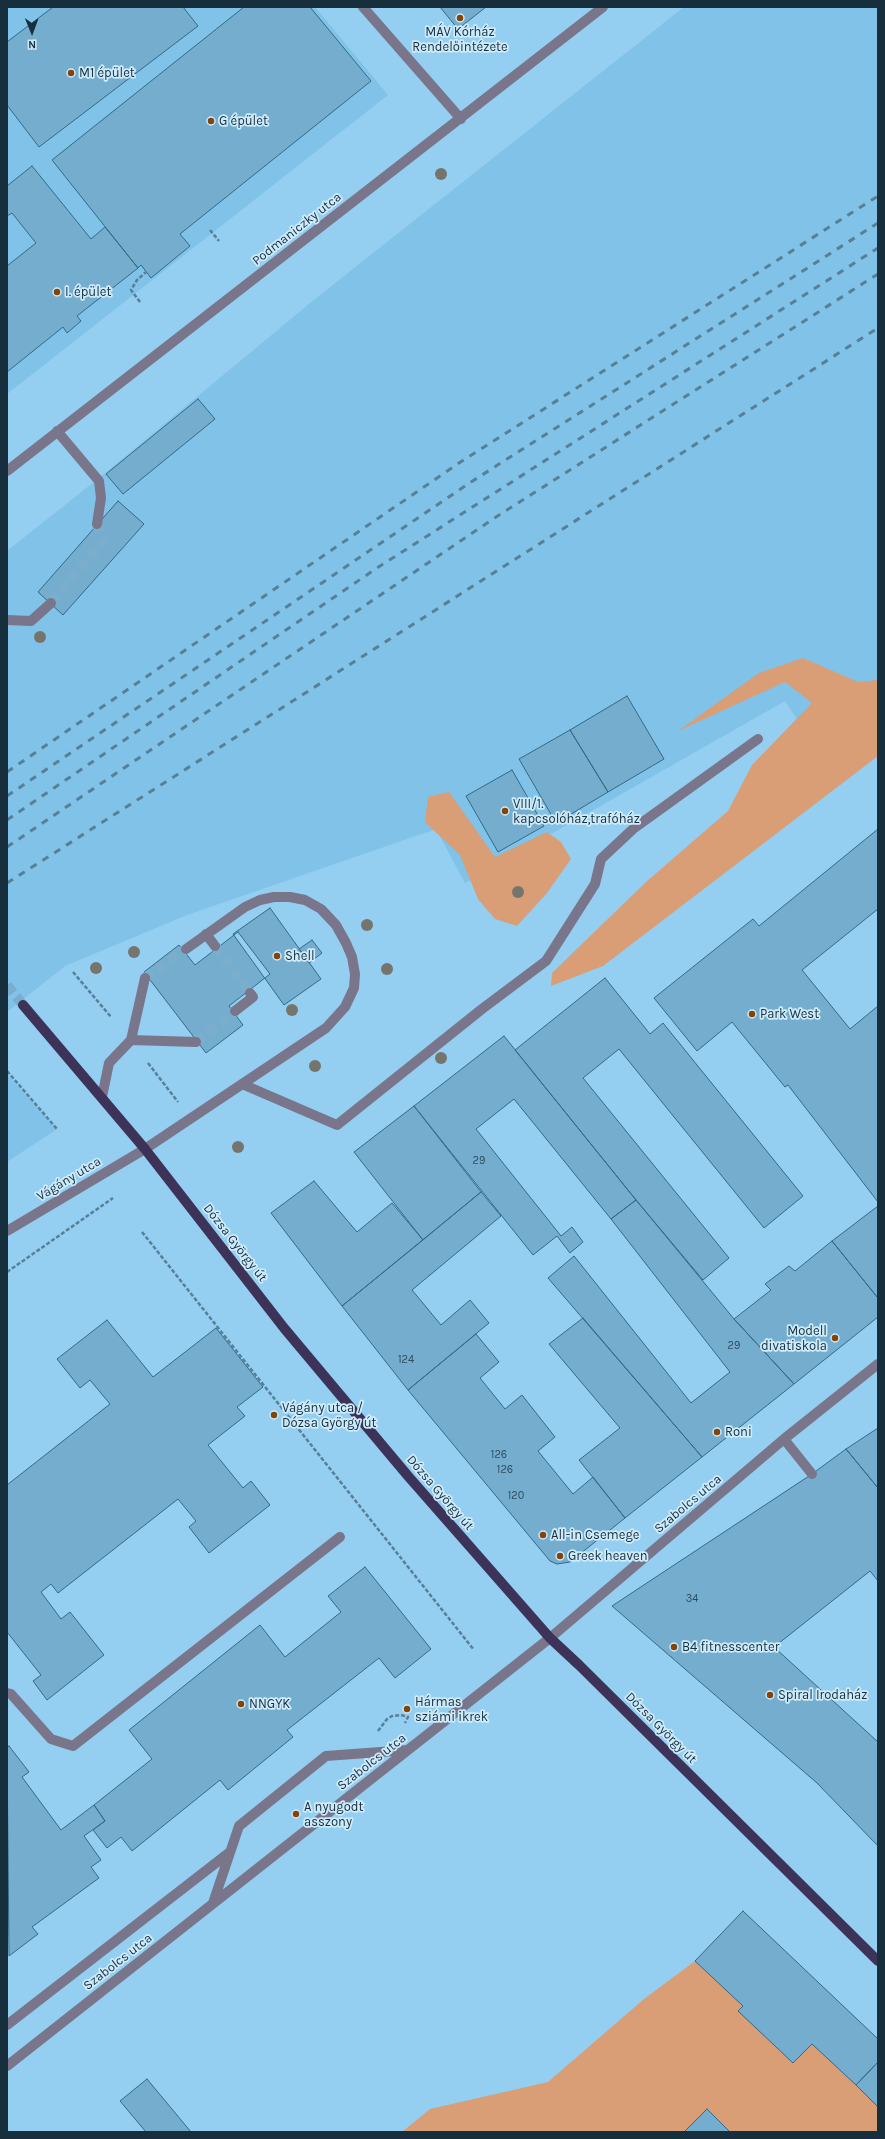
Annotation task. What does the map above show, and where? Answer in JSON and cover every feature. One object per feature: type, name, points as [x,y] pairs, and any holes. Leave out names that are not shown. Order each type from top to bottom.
[{"type":"main road","name":"Dózsa György út","points":[[23,1005],[145,1149],[284,1328],[408,1476],[550,1638],[878,1961]]},
{"type":"street","points":[[363,7],[461,119]]},
{"type":"street","name":"Podmaniczky utca","points":[[7,471],[603,7]]},
{"type":"street","points":[[57,432],[99,481],[101,498],[97,524]]},
{"type":"street","points":[[7,620],[31,621],[51,603]]},
{"type":"street","points":[[242,1084],[337,1125],[546,961],[595,884],[601,858],[633,829],[758,739]]},
{"type":"street","name":"Vágány utca","points":[[7,1232],[145,1149],[336,1019],[345,1007],[354,988],[355,974],[352,957],[336,925],[321,909],[305,900],[290,896],[260,900],[245,907],[186,949]]},
{"type":"street","points":[[206,934],[215,946]]},
{"type":"street","points":[[102,1097],[109,1062],[131,1040],[145,978]]},
{"type":"street","points":[[235,1011],[253,997],[250,993]]},
{"type":"street","points":[[131,1040],[196,1042]]},
{"type":"street","name":"Szabolcs utca","points":[[7,2066],[550,1638],[784,1439],[878,1364]]},
{"type":"street","points":[[784,1439],[812,1474]]},
{"type":"street","points":[[7,1693],[11,1694],[51,1739],[73,1746],[340,1537]]},
{"type":"street","points":[[213,1903],[239,1826],[326,1756],[408,1750]]},
{"type":"street","points":[[7,2025],[230,1852]]},
{"type":"path","points":[[210,230],[219,241]]},
{"type":"path","points":[[140,302],[131,290],[136,280],[146,272]]},
{"type":"path","points":[[73,972],[111,1017]]},
{"type":"path","points":[[148,1063],[182,1108]]},
{"type":"path","points":[[7,1071],[57,1129]]},
{"type":"path","points":[[7,1272],[113,1198]]},
{"type":"path","points":[[142,1232],[474,1650]]},
{"type":"shaded area","points":[[7,7],[315,7],[388,95],[7,394]]},
{"type":"shaded area","points":[[684,7],[878,7],[878,755],[840,785],[785,701],[465,883],[436,829],[187,915],[65,966],[7,1012],[7,551],[104,474],[315,299]]},
{"type":"shaded area","points":[[803,658],[858,682],[878,680],[878,756],[603,966],[551,986],[552,973],[646,882],[728,811],[752,765],[812,703],[785,682],[678,731],[759,673]]},
{"type":"shaded area","points":[[449,792],[495,857],[547,832],[561,842],[571,859],[547,893],[517,926],[495,919],[478,899],[460,855],[425,822],[428,797]]},
{"type":"shaded area","points":[[7,1074],[57,1129],[7,1162]]},
{"type":"shaded area","points":[[743,1911],[878,2039],[878,2132],[402,2132],[430,2109],[548,2082],[644,1999],[695,1961]]},
{"type":"building","name":"M1 épület","points":[[53,7],[183,7],[198,26],[39,147],[7,105],[7,42]]},
{"type":"building","name":"G épület","points":[[244,7],[310,7],[371,81],[180,234],[190,246],[151,278],[141,265],[138,268],[52,160]]},
{"type":"building","name":"MÁV Kórház Rendelőintézete","points":[[440,7],[486,7],[458,29]]},
{"type":"building","name":"I. épület","points":[[32,166],[91,239],[105,227],[138,268],[77,316],[81,321],[67,333],[63,327],[7,372],[7,266],[36,243],[12,213],[7,216],[7,186]]},
{"type":"building","points":[[198,399],[215,419],[123,494],[106,474]]},
{"type":"building","points":[[118,501],[144,524],[63,615],[38,592]]},
{"type":"building","points":[[627,696],[664,759],[608,792],[570,730]]},
{"type":"building","points":[[570,730],[608,792],[556,823],[519,759]]},
{"type":"building","name":"VIII/1. kapcsolóház,trafóház","points":[[512,770],[544,826],[498,852],[466,796]]},
{"type":"building","name":"Park West","points":[[878,829],[878,909],[802,970],[850,1029],[878,1006],[878,1202],[788,1085],[785,1087],[732,1022],[697,1051],[654,998],[753,919],[759,926]]},
{"type":"building","name":"Shell","points":[[270,908],[321,979],[284,1005],[233,934]]},
{"type":"building","points":[[238,932],[270,974],[229,1006],[243,1025],[206,1053],[144,972],[179,945],[195,965]]},
{"type":"building","points":[[312,940],[322,953],[309,963],[299,949]]},
{"type":"building","points":[[605,978],[650,1034],[663,1023],[803,1196],[764,1228],[619,1049],[583,1078],[729,1258],[703,1280],[636,1200],[515,1050]]},
{"type":"building","points":[[504,1036],[636,1200],[611,1219],[514,1099],[476,1129],[561,1236],[572,1227],[583,1242],[570,1253],[557,1236],[533,1255],[414,1106]]},
{"type":"building","points":[[414,1106],[481,1192],[423,1240],[354,1152]]},
{"type":"building","points":[[314,1181],[357,1232],[392,1203],[423,1240],[342,1306],[271,1213]]},
{"type":"building","points":[[481,1192],[501,1216],[412,1290],[441,1325],[470,1300],[489,1323],[408,1390],[342,1306]]},
{"type":"building","points":[[636,1200],[734,1319],[794,1384],[702,1457],[548,1278],[574,1256],[691,1403],[730,1372],[611,1219]]},
{"type":"building","points":[[878,1206],[878,1295],[877,1297],[832,1241]]},
{"type":"building","points":[[832,1241],[878,1298],[878,1317],[794,1384],[734,1319],[771,1290],[765,1284],[789,1266],[795,1271]]},
{"type":"building","points":[[583,1318],[702,1457],[625,1518],[579,1460],[620,1428],[549,1344]]},
{"type":"building","points":[[107,1320],[153,1377],[216,1328],[263,1387],[237,1407],[245,1416],[208,1445],[243,1488],[251,1481],[270,1505],[209,1553],[189,1527],[196,1521],[178,1499],[58,1593],[51,1584],[41,1592],[61,1619],[70,1612],[104,1655],[47,1700],[33,1681],[41,1675],[7,1632],[7,1485],[110,1404],[90,1380],[80,1388],[57,1359]]},
{"type":"building","points":[[476,1334],[499,1362],[480,1378],[505,1409],[522,1395],[555,1437],[538,1451],[573,1494],[593,1477],[625,1518],[570,1562],[557,1564],[550,1561],[408,1390]]},
{"type":"building","points":[[878,1428],[878,1488],[846,1449]]},
{"type":"building","name":"Spiral Irodaház","points":[[846,1449],[878,1488],[878,1581],[870,1571],[774,1647],[878,1742],[878,1846],[817,1783],[612,1606],[812,1474]]},
{"type":"building","name":"NNGYK","points":[[365,1567],[431,1649],[395,1678],[379,1658],[287,1730],[293,1737],[228,1790],[220,1780],[132,1851],[121,1837],[107,1848],[93,1830],[105,1821],[94,1805],[152,1759],[129,1730],[260,1625],[285,1657],[341,1612],[328,1596]]},
{"type":"building","points":[[9,1746],[29,1772],[22,1777],[61,1830],[94,1805],[105,1821],[84,1836],[101,1860],[91,1867],[99,1878],[32,1927],[38,1934],[9,1956],[7,1748]]},
{"type":"building","points":[[743,1911],[878,2039],[878,2062],[856,2085],[812,2044],[793,2063],[738,2011],[743,2006],[695,1961]]},
{"type":"building","points":[[878,2062],[878,2107],[856,2085]]},
{"type":"building","points":[[147,2079],[191,2132],[146,2132],[120,2101]]},
{"type":"building","points":[[707,2109],[730,2132],[684,2132]]},
{"type":"tunnel","points":[[51,603],[103,541],[97,524]]},
{"type":"tunnel","points":[[215,946],[250,993]]},
{"type":"tunnel","points":[[145,978],[186,949]]},
{"type":"tunnel","points":[[7,985],[23,1005]]},
{"type":"tunnel","points":[[196,1042],[235,1011]]},
{"type":"railway","points":[[7,772],[459,463],[878,196]]},
{"type":"railway","points":[[7,796],[471,482],[878,223]]},
{"type":"railway","points":[[7,820],[377,568],[878,248]]},
{"type":"railway","points":[[7,847],[496,517],[878,274]]},
{"type":"railway","points":[[7,883],[878,328]]},
{"type":"place","name":"MÁV Kórház Rendelőintézete","points":[[460,18]]},
{"type":"place","name":"M1 épület","points":[[71,73]]},
{"type":"place","name":"G épület","points":[[211,121]]},
{"type":"place","name":"I. épület","points":[[57,292]]},
{"type":"place","name":"VIII/1. kapcsolóház,trafóház","points":[[505,811]]},
{"type":"place","name":"Shell","points":[[277,956]]},
{"type":"place","name":"Park West","points":[[752,1014]]},
{"type":"place","name":"Modell divatiskola","points":[[835,1338]]},
{"type":"place","name":"Vágány utca / Dózsa György út","points":[[274,1415]]},
{"type":"place","name":"Roni","points":[[717,1432]]},
{"type":"place","name":"All-in Csemege","points":[[543,1535]]},
{"type":"place","name":"Greek heaven","points":[[560,1556]]},
{"type":"place","name":"B4 fitnesscenter","points":[[674,1647]]},
{"type":"place","name":"Spiral Irodaház","points":[[770,1695]]},
{"type":"place","name":"NNGYK","points":[[241,1704]]},
{"type":"place","name":"Hármas sziámi ikrek","points":[[407,1709]]},
{"type":"place","name":"A nyugodt asszony","points":[[296,1814]]}]
